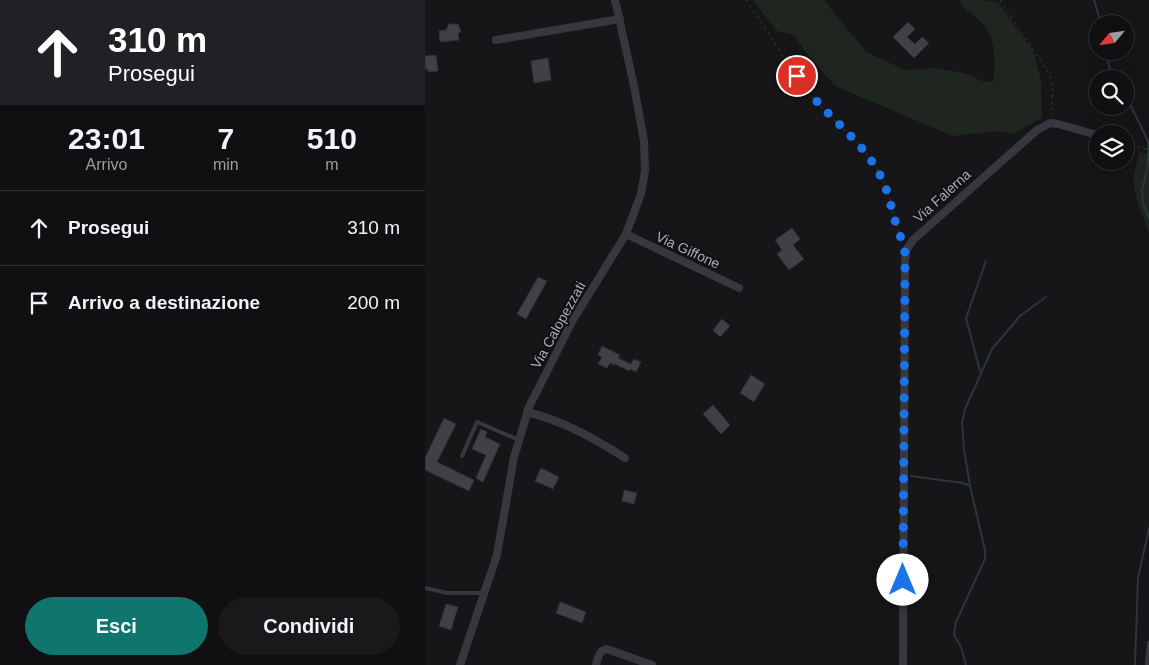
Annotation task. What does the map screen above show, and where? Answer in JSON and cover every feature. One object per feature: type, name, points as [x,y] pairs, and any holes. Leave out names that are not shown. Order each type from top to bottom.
[{"type":"street","name":"Via Calopezzati","points":[[460,665],[485,593],[500,540],[514,458],[527,412],[573,320],[626,234],[641,194],[645,164],[641,124],[615,0]]},
{"type":"street","points":[[496,40],[620,20]]},
{"type":"street","points":[[1050,123],[1089,133]]},
{"type":"street","name":"Via Falerna","points":[[906,252],[913,240],[961,196],[1030,135],[1050,123]]},
{"type":"street","name":"Via Giffone","points":[[626,234],[739,288]]},
{"type":"street","points":[[903,665],[906,252]]},
{"type":"street","points":[[527,412],[568,426],[625,458]]},
{"type":"street","points":[[596,665],[599,653],[607,649],[652,665]]},
{"type":"lane","points":[[462,456],[477,422],[519,440]]},
{"type":"lane","points":[[425,588],[447,593],[485,593]]},
{"type":"lane","points":[[1147,665],[1149,643]]},
{"type":"path","points":[[746,0],[809,93],[851,137],[876,167],[886,186],[906,252]]},
{"type":"path","points":[[1000,0],[1050,75],[1053,86],[1050,123]]},
{"type":"path","points":[[1134,145],[1149,150]]},
{"type":"shaded area","points":[[753,0],[824,0],[866,52],[905,70],[936,68],[964,73],[982,81],[993,82],[995,67],[994,51],[990,35],[981,22],[959,0],[998,2],[1033,51],[1041,80],[1042,118],[1013,134],[995,131],[953,136],[835,86],[807,54],[794,35],[777,31]]},
{"type":"shaded area","points":[[1139,152],[1149,155],[1149,233],[1136,198],[1133,181]]},
{"type":"building","points":[[908,22],[915,29],[907,37],[915,44],[922,37],[929,43],[914,58],[893,37]]},
{"type":"building","points":[[449,24],[458,24],[461,31],[458,34],[459,40],[440,42],[439,31],[446,30]]},
{"type":"building","points":[[436,55],[438,71],[428,72],[428,69],[425,69],[425,56]]},
{"type":"building","points":[[548,58],[551,80],[534,83],[531,61]]},
{"type":"building","points":[[792,228],[800,239],[793,245],[804,259],[789,270],[777,254],[782,250],[775,240]]},
{"type":"building","points":[[538,277],[547,281],[526,319],[517,314]]},
{"type":"building","points":[[722,319],[730,326],[720,337],[713,330]]},
{"type":"building","points":[[602,346],[620,355],[618,358],[631,364],[634,359],[641,362],[636,372],[630,369],[629,371],[615,364],[610,363],[607,368],[598,364],[602,357],[598,355]]},
{"type":"building","points":[[751,375],[765,384],[754,402],[740,393]]},
{"type":"building","points":[[713,405],[730,425],[721,434],[703,414]]},
{"type":"building","points":[[444,418],[456,424],[437,462],[474,480],[469,491],[425,470],[425,458]]},
{"type":"building","points":[[481,429],[487,432],[485,437],[500,444],[483,482],[476,478],[486,455],[472,449]]},
{"type":"building","points":[[541,468],[559,477],[553,489],[535,481]]},
{"type":"building","points":[[624,490],[637,493],[634,504],[622,501]]},
{"type":"building","points":[[560,602],[586,612],[582,623],[556,613]]},
{"type":"building","points":[[446,604],[458,607],[451,630],[439,626]]},
{"type":"waterway","points":[[1094,0],[1098,15]]},
{"type":"waterway","points":[[1108,60],[1110,70]]},
{"type":"waterway","points":[[1134,112],[1148,141],[1148,165],[1142,190],[1143,203],[1149,218]]},
{"type":"waterway","points":[[980,371],[966,318],[986,261]]},
{"type":"waterway","points":[[966,665],[961,647],[954,635],[956,622],[985,559],[985,550],[970,486],[964,449],[962,423],[965,409],[992,349],[1020,316],[1046,297]]},
{"type":"waterway","points":[[911,476],[963,483],[970,486]]},
{"type":"waterway","points":[[1135,665],[1138,578],[1149,528]]},
{"type":"route","points":[[797,76],[814,99],[867,156],[883,179],[906,252],[903,580]]}]
